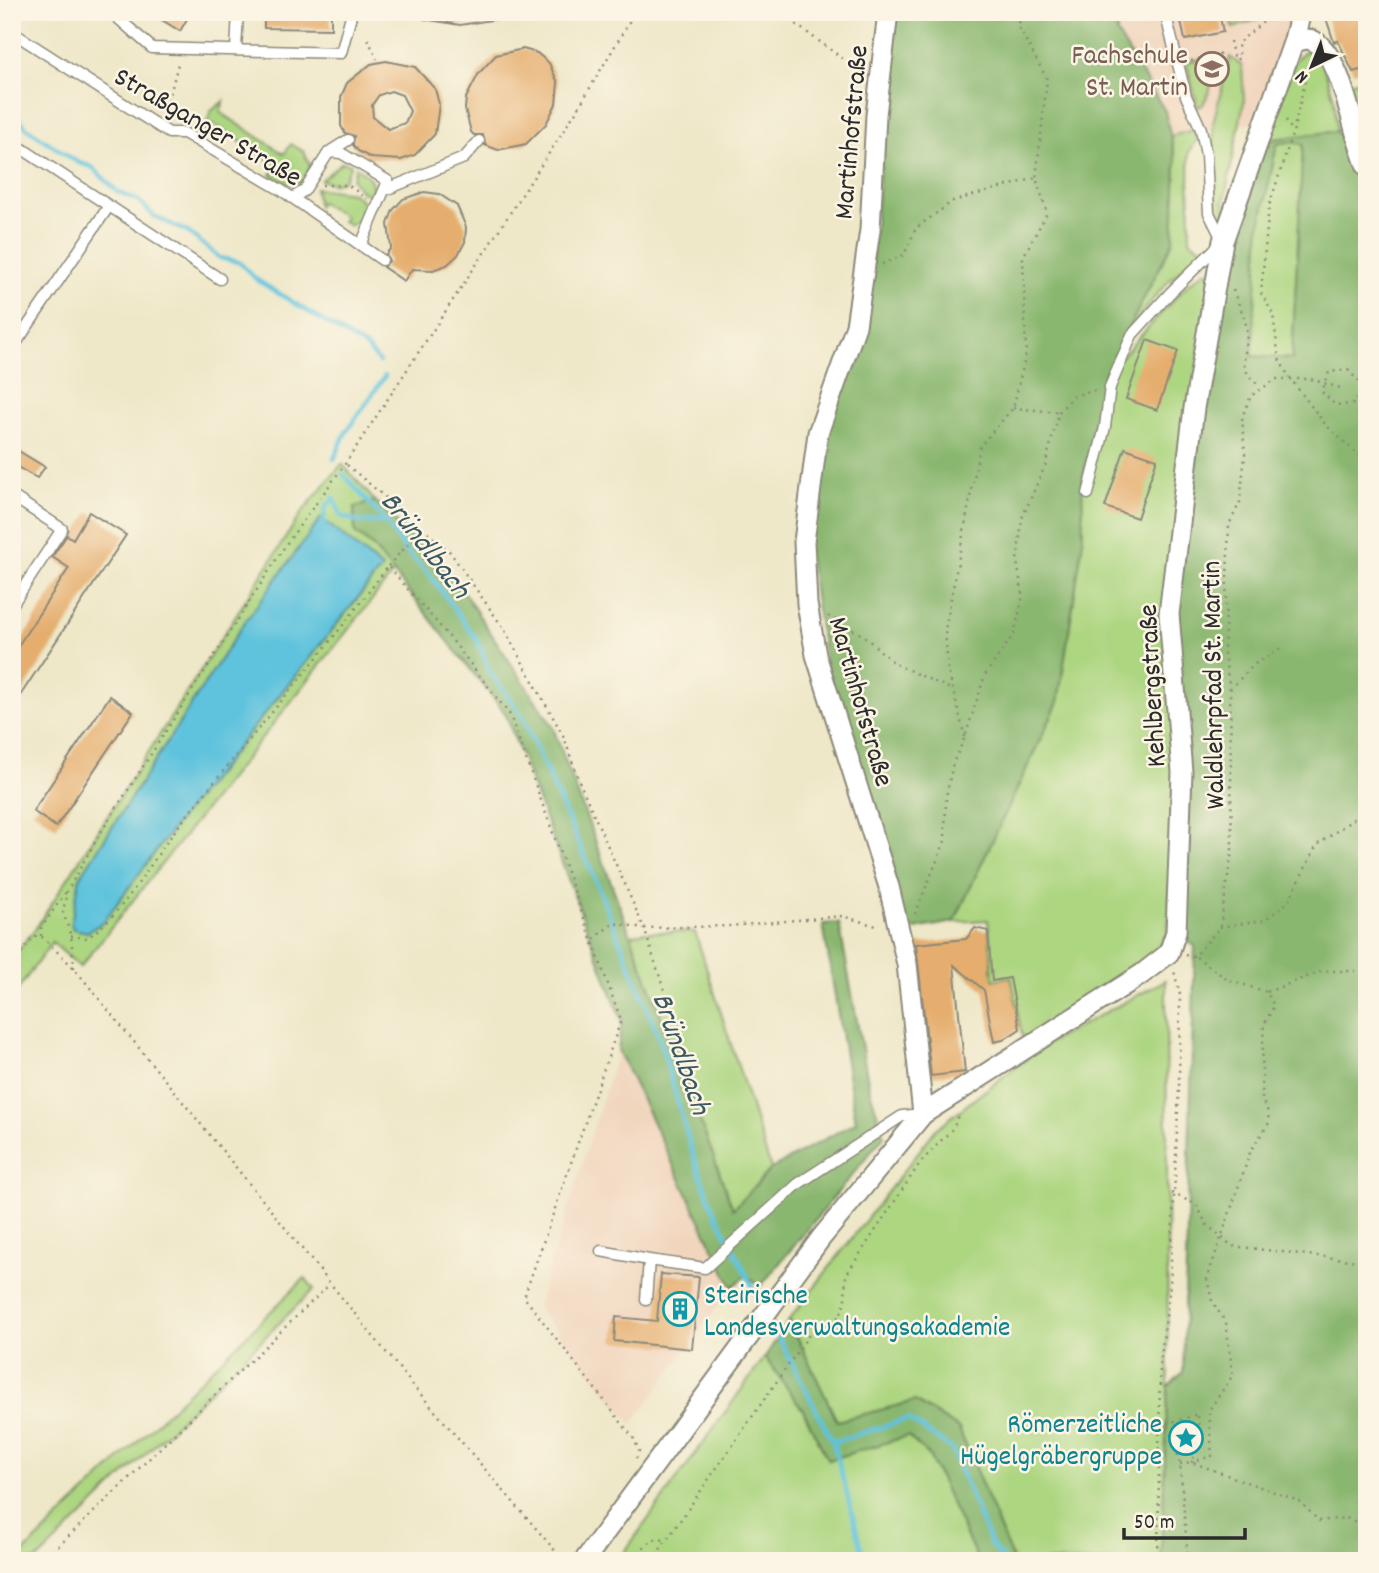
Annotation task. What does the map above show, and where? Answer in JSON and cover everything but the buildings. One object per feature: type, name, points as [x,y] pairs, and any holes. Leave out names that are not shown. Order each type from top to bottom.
[{"type":"street","name":"Martinhofstraße","points":[[888,12],[870,230],[856,326],[818,433],[804,542],[807,604],[816,654],[908,964],[923,1114]]},
{"type":"street","name":"Kehlbergstraße","points":[[1169,953],[1176,932],[1182,772],[1169,614],[1194,408],[1223,241],[1293,43],[1301,13]]},
{"type":"street","points":[[1293,43],[1303,39],[1313,40],[1326,53],[1335,69],[1367,166]]},
{"type":"street","points":[[584,1561],[821,1238],[923,1114],[1142,974],[1169,953]]},
{"type":"lane","points":[[111,12],[152,48],[341,54],[352,12]]},
{"type":"lane","points":[[236,50],[238,12]]},
{"type":"lane","points":[[1088,494],[1105,427],[1110,387],[1132,335],[1223,241],[1209,213],[1206,155],[1201,129],[1186,96],[1165,12]]},
{"type":"lane","name":"Straßganger Straße","points":[[12,32],[169,134],[184,132],[292,198],[382,260]]},
{"type":"lane","points":[[292,198],[304,191],[330,152],[348,140]]},
{"type":"lane","points":[[385,190],[464,158],[479,141]]},
{"type":"lane","points":[[12,142],[220,279]]},
{"type":"lane","points":[[330,152],[341,153],[388,181],[361,245]]},
{"type":"lane","points":[[12,349],[109,206]]},
{"type":"lane","points":[[12,496],[62,529],[12,605]]},
{"type":"lane","points":[[601,1251],[705,1268],[798,1184],[902,1116],[923,1114]]},
{"type":"lane","points":[[646,1300],[649,1260]]},
{"type":"path","points":[[564,1561],[519,1512],[330,1284],[74,968],[41,936],[41,928],[67,891],[150,753],[287,543],[345,464],[576,110],[635,12]]},
{"type":"path","points":[[779,12],[864,74],[881,73]]},
{"type":"path","points":[[965,737],[948,670],[945,629],[980,446],[1013,408],[1026,354],[1023,257],[1047,213],[1036,178],[1046,79],[1019,28],[1020,12]]},
{"type":"path","points":[[1230,41],[1234,59],[1239,59],[1238,43],[1264,22],[1279,16],[1301,13]]},
{"type":"path","points":[[368,39],[377,59]]},
{"type":"path","points":[[1313,40],[1293,132],[1269,206],[1261,293],[1273,314],[1279,359],[1289,377],[1325,424],[1367,463]]},
{"type":"path","points":[[161,128],[182,50]]},
{"type":"path","points":[[1177,64],[1223,54]]},
{"type":"path","points":[[862,272],[904,255],[916,228],[953,201],[1036,178]]},
{"type":"path","points":[[310,182],[340,187],[348,185],[378,207]]},
{"type":"path","points":[[1233,290],[1246,327],[1243,364],[1249,378],[1260,386],[1289,377],[1341,388]]},
{"type":"path","points":[[1348,370],[1362,385],[1355,404],[1335,405],[1322,392],[1325,383],[1329,372],[1348,370]]},
{"type":"path","name":"Waldlehrpfad St. Martin","points":[[1220,927],[1232,852],[1230,689],[1224,654],[1229,525],[1240,502],[1245,455],[1242,416],[1251,396],[1260,386]]},
{"type":"path","points":[[594,939],[613,923],[644,928],[729,926],[842,916],[899,931],[945,841],[946,797],[953,764],[965,737],[985,675],[1014,634],[1023,596],[1017,562],[1023,518],[1045,466],[1059,412],[1073,396],[1110,387]]},
{"type":"path","points":[[1013,408],[1059,412]]},
{"type":"path","points":[[345,464],[450,552],[504,629],[544,696],[564,737],[579,781],[644,928],[664,990]]},
{"type":"path","points":[[71,936],[87,938],[108,923],[149,864],[348,621],[388,566],[423,528]]},
{"type":"path","points":[[388,566],[452,640],[510,715],[594,939],[621,1020],[524,1297],[634,1439],[639,1451],[635,1461]]},
{"type":"path","points":[[807,604],[864,636],[895,664],[953,691]]},
{"type":"path","points":[[1230,689],[1255,664],[1284,646]]},
{"type":"path","points":[[1195,956],[1220,927],[1265,920],[1288,902],[1317,845],[1354,818],[1367,817]]},
{"type":"path","points":[[67,891],[63,912],[71,936],[74,968]]},
{"type":"path","points":[[12,963],[34,937],[41,936]]},
{"type":"path","points":[[1158,1561],[1160,1364],[1170,1285],[1180,995],[1169,953],[1195,956],[1228,979],[1267,992],[1322,971],[1367,971]]},
{"type":"path","points":[[1160,1426],[1209,1410],[1233,1375],[1226,1323],[1212,1301],[1207,1279],[1251,1150],[1269,1123],[1268,1112],[1262,1100],[1262,1067],[1264,1025],[1274,1006],[1267,992]]},
{"type":"path","points":[[652,1561],[809,1335],[840,1316],[845,1301],[846,1275],[920,1163],[954,1127],[969,1084]]},
{"type":"path","points":[[1172,1193],[1197,1205],[1206,1224],[1232,1246],[1367,1262]]},
{"type":"path","points":[[43,1561],[330,1284]]},
{"type":"path","points":[[1180,1464],[1212,1456],[1209,1410]]},
{"type":"path","points":[[1191,1462],[1200,1444],[1198,1414]]},
{"type":"path","points":[[1160,1426],[1173,1436],[1180,1464],[1188,1561]]},
{"type":"path","points":[[1191,1462],[1298,1501],[1319,1521],[1346,1518],[1367,1527]]},
{"type":"path","points":[[627,1561],[654,1539],[666,1539]]},
{"type":"shaded area","name":"Fachschule St. Martin","points":[[1118,12],[1230,12],[1233,28],[1278,13],[1301,15],[1266,120],[1171,136],[1165,111],[1117,33]]},
{"type":"shaded area","points":[[618,1050],[732,1287],[632,1424],[537,1307]]},
{"type":"green space","points":[[894,12],[1117,12],[1117,33],[1165,111],[1176,161],[1173,241],[1104,376],[1082,484],[1083,540],[1058,702],[954,922],[903,931],[829,685],[807,545],[825,435],[860,348],[868,302]]},
{"type":"green space","points":[[1230,12],[1278,12],[1278,13],[1233,28]]},
{"type":"green space","points":[[1306,50],[1321,59],[1334,98],[1337,131],[1266,140],[1295,60]]},
{"type":"green space","points":[[1214,56],[1212,82],[1202,106],[1198,107],[1186,62]]},
{"type":"green space","points":[[1230,57],[1242,66],[1244,102],[1224,202],[1227,213],[1222,219],[1216,217],[1213,123]]},
{"type":"green space","points":[[1367,78],[1367,144],[1346,84]]},
{"type":"green space","points":[[224,101],[220,112],[284,154],[291,144],[304,152],[310,165],[305,180],[292,184],[271,175],[277,165],[213,124],[204,132],[211,111]]},
{"type":"green space","points":[[1194,130],[1198,139],[1189,152],[1190,240],[1206,251],[1168,282],[1119,347],[1173,241],[1176,161],[1171,136]]},
{"type":"green space","points":[[1337,131],[1367,200],[1367,1561],[1161,1561],[1168,1387],[1183,1372],[1195,946],[1182,938],[1175,628],[1221,281],[1266,140]],"holes":[[[1277,144],[1303,144],[1292,359],[1252,356],[1260,225]]]},
{"type":"green space","points":[[1277,143],[1303,144],[1292,360],[1251,356],[1260,225]]},
{"type":"green space","points":[[342,162],[351,164],[344,180],[333,184],[321,180]]},
{"type":"green space","points":[[356,167],[367,175],[371,182],[371,195],[362,192],[352,179]]},
{"type":"green space","points":[[315,188],[353,193],[367,205],[362,219],[350,225],[342,221],[345,217],[321,202],[318,206]]},
{"type":"green space","points":[[1207,270],[1210,276],[1175,774],[1168,933],[1148,961],[1023,1040],[1011,977],[993,980],[988,920],[954,922],[1058,702],[1083,540],[1082,484],[1104,376],[1187,285]]},
{"type":"green space","points":[[342,464],[375,501],[354,508],[355,533],[373,547],[394,572],[80,967],[52,942],[12,998],[12,958],[38,925],[302,512]],"holes":[[[321,519],[381,569],[180,819],[104,921],[88,932],[73,929],[80,877],[242,626]]]},
{"type":"green space","points":[[375,501],[456,581],[552,725],[733,1209],[771,1169],[856,1122],[823,924],[839,923],[869,1087],[884,1136],[760,1287],[747,1275],[732,1287],[618,1050],[622,1021],[505,713],[373,547],[355,533],[354,508]]},
{"type":"green space","points":[[645,932],[695,932],[771,1169],[733,1209],[631,935]]},
{"type":"green space","points":[[1166,980],[1168,1387],[1161,1561],[1013,1561],[959,1429],[915,1401],[837,1422],[789,1320],[936,1129],[1041,1047]]},
{"type":"green space","points":[[305,1278],[314,1289],[36,1561],[15,1561]]},
{"type":"green space","points":[[789,1320],[837,1421],[915,1401],[959,1429],[1013,1561],[978,1561],[930,1457],[908,1436],[828,1460],[803,1410],[765,1357]]},
{"type":"green space","points":[[765,1357],[803,1410],[828,1460],[908,1436],[930,1457],[978,1561],[618,1561]]},
{"type":"water","points":[[321,518],[382,568],[180,819],[104,921],[88,932],[73,929],[71,923],[80,877],[242,626]]},
{"type":"waterway","name":"Bründlbach","points":[[12,92],[19,119],[28,129],[77,162],[92,167],[118,192],[139,201],[154,216],[188,232],[220,258],[239,262],[257,280],[367,348],[379,362]]},
{"type":"waterway","name":"Bründlbach","points":[[334,459],[345,434],[385,376]]},
{"type":"waterway","name":"Bründlbach","points":[[343,474],[386,522],[405,550],[430,575],[477,640],[490,672],[521,714],[595,879],[660,1040],[694,1158],[711,1204],[763,1308]]},
{"type":"waterway","points":[[324,522],[325,508],[334,498],[341,516],[359,522],[385,522]]},
{"type":"waterway","name":"Bründlbach","points":[[769,1319],[833,1442],[908,1419],[952,1449],[991,1545],[1005,1561]]},
{"type":"waterway","points":[[833,1442],[865,1561]]},
{"type":"place","name":"Fachschule St. Martin","points":[[1212,69]]},
{"type":"place","name":"Steirische Landesverwaltungsakademie","points":[[680,1309]]},
{"type":"place","name":"Römerzeitliche Hügelgräbergruppe","points":[[1186,1438]]}]
